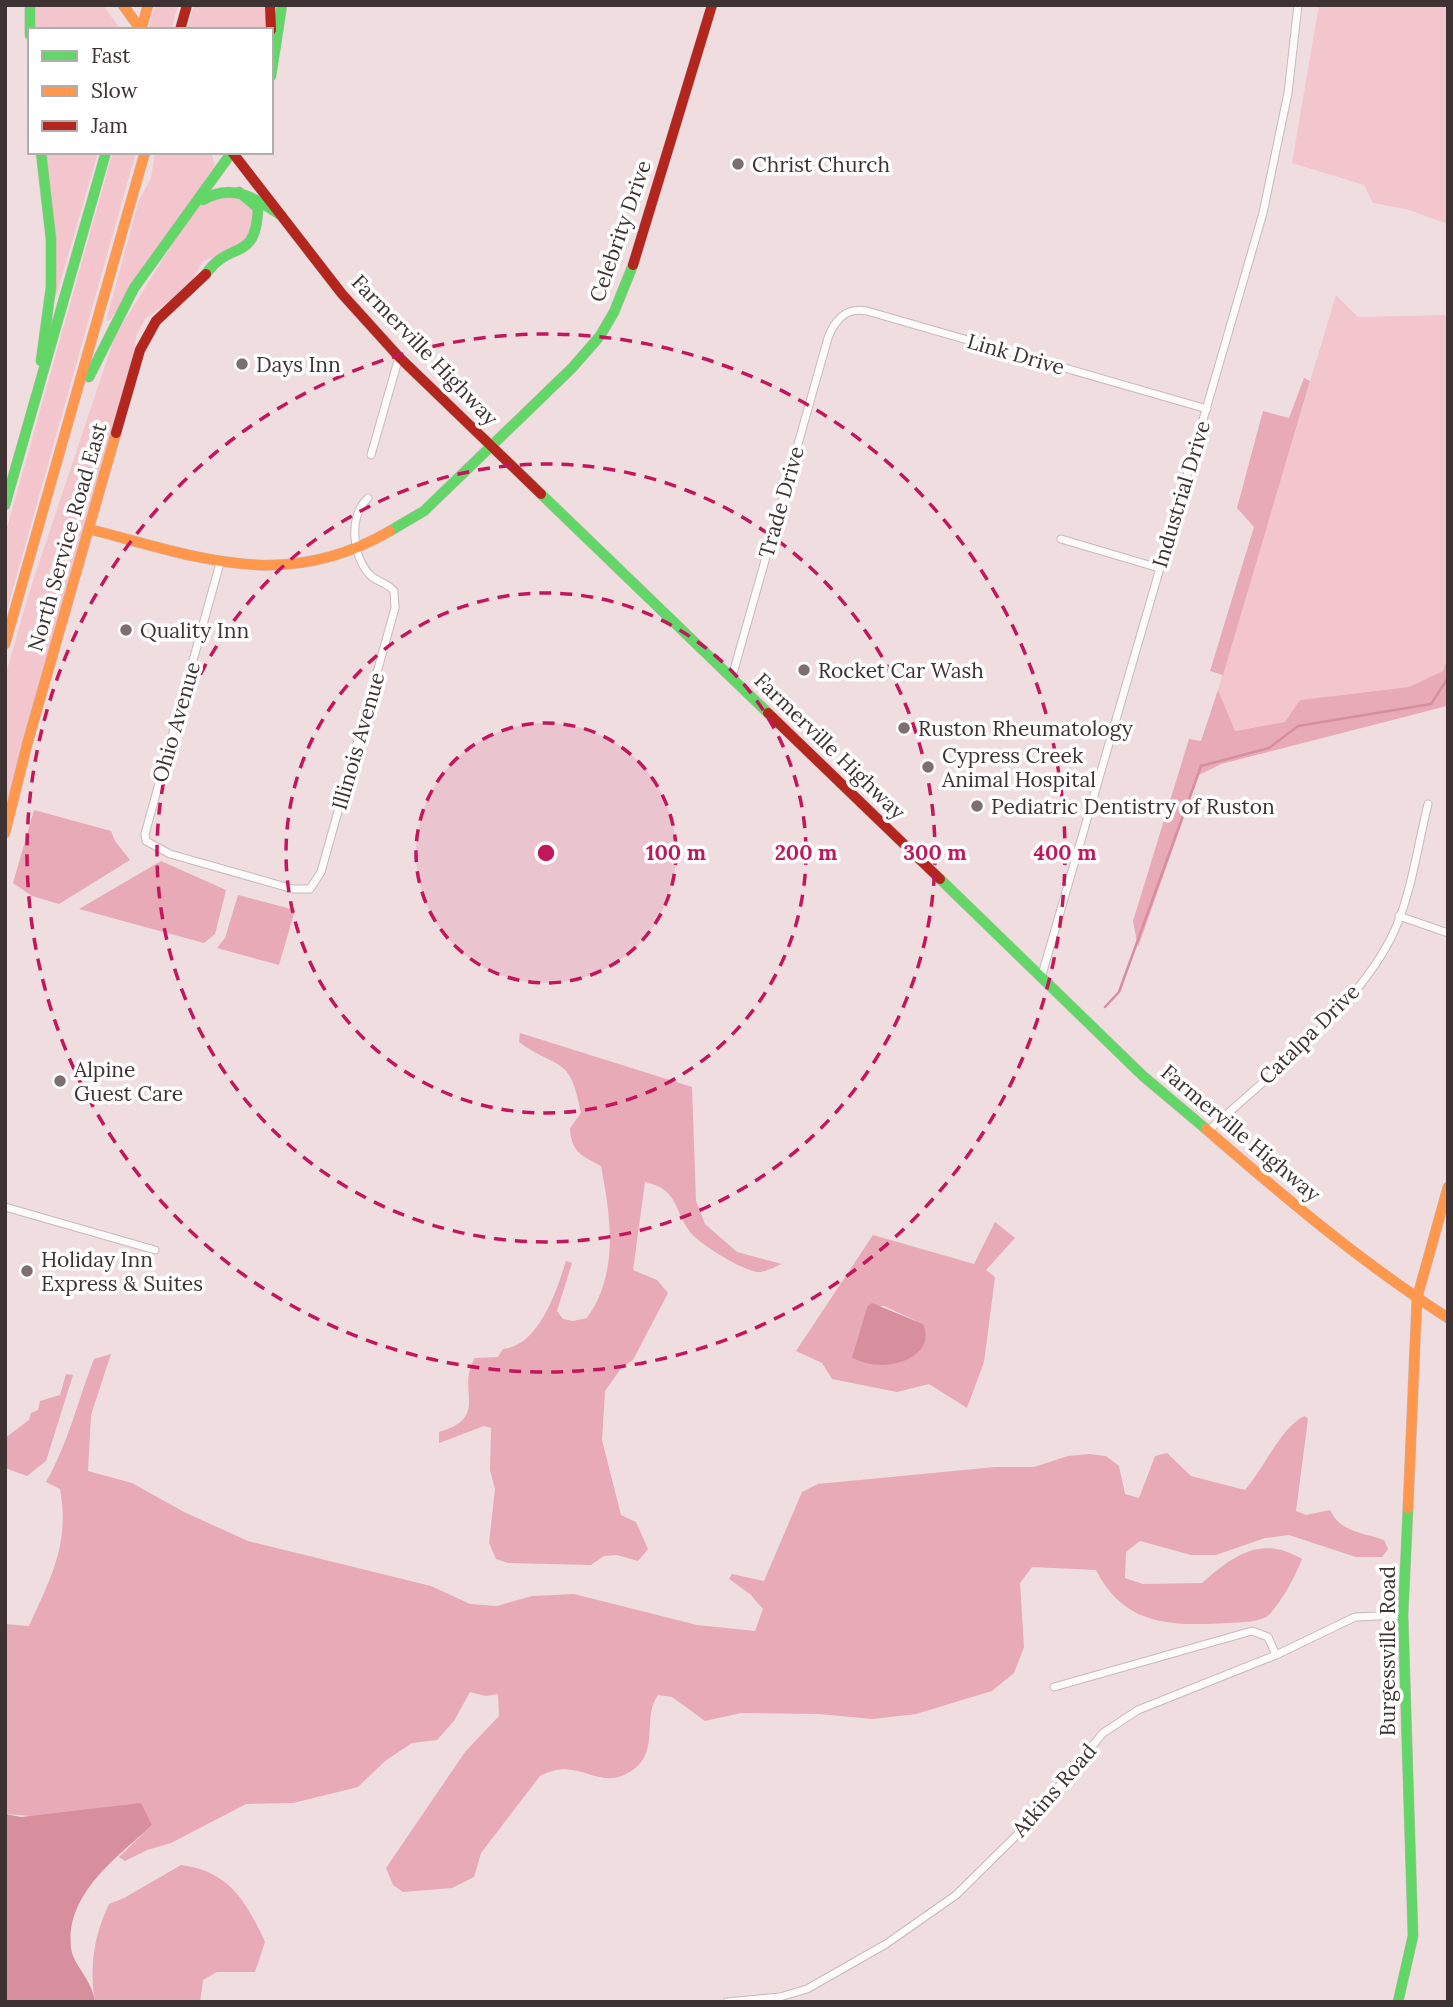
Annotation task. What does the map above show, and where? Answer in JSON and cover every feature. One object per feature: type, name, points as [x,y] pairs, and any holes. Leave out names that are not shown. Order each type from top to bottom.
[{"type":"main road","points":[[30,5],[30,28]]},
{"type":"main road","points":[[123,5],[140,28]]},
{"type":"main road","points":[[142,28],[148,5]]},
{"type":"main road","points":[[181,28],[187,5]]},
{"type":"main road","points":[[270,5],[271,28]]},
{"type":"main road","points":[[273,66],[280,34],[282,5]]},
{"type":"main road","name":"Celebrity Drive","points":[[89,529],[220,563],[291,566],[358,550],[424,511],[572,368],[600,336],[614,312],[633,264],[712,5]]},
{"type":"main road","points":[[39,391],[51,288],[51,239],[41,154]]},
{"type":"main road","points":[[5,505],[105,154]]},
{"type":"main road","points":[[5,644],[144,154]]},
{"type":"main road","points":[[47,496],[106,334],[127,296],[231,154]]},
{"type":"main road","name":"Farmerville Highway","points":[[234,154],[342,294],[399,357],[1143,1076],[1284,1196],[1417,1298],[1448,1318]]},
{"type":"main road","points":[[188,215],[213,192],[231,189],[282,216]]},
{"type":"main road","name":"North Service Road East","points":[[5,832],[141,349],[156,321],[206,274],[213,261],[240,249],[257,233],[258,208],[239,192]]},
{"type":"main road","name":"Burgessville Road","points":[[1398,2002],[1413,1936],[1403,1615],[1417,1298],[1448,1187]]},
{"type":"street","name":"Industrial Drive","points":[[1041,978],[1264,213],[1278,150],[1298,5]]},
{"type":"street","name":"Link Drive","points":[[832,328],[848,312],[862,310],[1207,409]]},
{"type":"street","name":"Trade Drive","points":[[732,677],[832,328]]},
{"type":"street","points":[[370,455],[399,357]]},
{"type":"street","points":[[358,550],[354,533],[361,506],[368,498]]},
{"type":"street","points":[[1061,539],[1159,568]]},
{"type":"street","name":"Illinois Avenue","points":[[314,886],[321,872],[388,635],[396,594],[389,585],[372,576],[358,550]]},
{"type":"street","name":"Ohio Avenue","points":[[220,563],[147,825],[146,841],[170,854],[293,889],[305,890],[314,886]]},
{"type":"street","name":"Catalpa Drive","points":[[1208,1131],[1358,989],[1380,957],[1399,916],[1428,804]]},
{"type":"street","points":[[1399,916],[1448,933]]},
{"type":"street","points":[[5,1207],[155,1250]]},
{"type":"street","name":"Atkins Road","points":[[727,2002],[780,1997],[807,1989],[886,1944],[956,1895],[1027,1825],[1103,1733],[1138,1710],[1276,1655],[1355,1617],[1403,1615]]},
{"type":"street","points":[[1054,1687],[1252,1631],[1268,1637],[1276,1655]]},
{"type":"shaded area","points":[[34,5],[103,5],[120,28],[34,28]]},
{"type":"shaded area","points":[[155,5],[178,5],[172,28],[149,28]]},
{"type":"shaded area","points":[[194,5],[265,5],[265,28],[188,28]]},
{"type":"shaded area","points":[[1319,5],[1448,5],[1448,224],[1406,209],[1373,203],[1364,185],[1292,163]]},
{"type":"shaded area","points":[[46,154],[97,154],[56,297]]},
{"type":"shaded area","points":[[112,154],[135,154],[5,617],[5,535]]},
{"type":"shaded area","points":[[155,154],[212,154],[215,165],[110,320],[106,321],[139,200],[151,178]]},
{"type":"shaded area","points":[[235,195],[254,207],[256,230],[234,249],[203,261],[188,287],[145,319],[136,336],[134,353],[5,811],[5,677],[29,593],[115,336],[192,213],[207,199]]},
{"type":"shaded area","points":[[1336,295],[1358,317],[1448,315],[1448,657],[1444,671],[1409,687],[1301,700],[1285,722],[1234,731],[1218,690]]},
{"type":"shaded area","points":[[1304,378],[1310,381],[1223,675],[1210,671],[1254,527],[1237,508],[1263,411],[1289,418]]},
{"type":"shaded area","points":[[1448,657],[1447,706],[1221,764],[1199,775],[1138,947],[1133,921],[1189,739],[1201,741],[1218,690],[1235,731],[1285,722],[1300,700],[1409,687],[1443,671]]},
{"type":"shaded area","points":[[34,810],[111,831],[115,841],[130,860],[59,904],[32,896],[13,883]]},
{"type":"shaded area","points":[[161,861],[226,890],[215,934],[204,943],[79,909]]},
{"type":"shaded area","points":[[238,895],[295,910],[279,965],[217,948],[225,938]]},
{"type":"shaded area","points":[[520,1033],[692,1087],[696,1201],[705,1224],[737,1252],[782,1264],[761,1272],[745,1268],[724,1257],[690,1232],[674,1201],[664,1189],[645,1182],[633,1270],[657,1280],[668,1293],[633,1360],[622,1367],[605,1391],[602,1440],[621,1515],[636,1522],[648,1549],[638,1561],[617,1555],[604,1556],[591,1565],[508,1563],[496,1559],[489,1543],[495,1489],[490,1470],[491,1428],[484,1426],[439,1443],[439,1432],[455,1426],[468,1410],[468,1381],[475,1358],[498,1357],[503,1349],[516,1346],[527,1338],[545,1315],[566,1261],[572,1263],[557,1311],[563,1319],[573,1321],[587,1318],[604,1283],[608,1264],[608,1205],[601,1166],[575,1148],[571,1136],[570,1128],[581,1113],[577,1094],[567,1072],[519,1042]]},
{"type":"shaded area","points":[[995,1222],[1015,1238],[986,1270],[995,1277],[984,1362],[967,1408],[929,1384],[897,1392],[832,1379],[822,1363],[796,1351],[873,1235],[974,1264]],"holes":[[[884,1306],[923,1324],[852,1357],[867,1307]]]},
{"type":"shaded area","points":[[872,1303],[923,1324],[926,1336],[923,1347],[915,1355],[904,1361],[877,1365],[852,1357],[867,1307]]},
{"type":"shaded area","points":[[111,1354],[91,1415],[88,1471],[132,1483],[184,1512],[248,1541],[431,1586],[470,1604],[497,1606],[532,1596],[574,1594],[697,1625],[755,1631],[763,1609],[750,1594],[729,1579],[732,1574],[764,1581],[802,1492],[818,1484],[995,1467],[1034,1467],[1068,1456],[1089,1454],[1106,1456],[1119,1466],[1125,1494],[1139,1498],[1155,1456],[1167,1453],[1191,1476],[1245,1490],[1288,1429],[1305,1416],[1308,1419],[1296,1511],[1306,1515],[1330,1510],[1346,1527],[1384,1540],[1388,1549],[1382,1557],[1356,1557],[1289,1535],[1265,1538],[1216,1555],[1191,1555],[1140,1541],[1126,1552],[1125,1578],[1143,1584],[1202,1583],[1237,1557],[1261,1549],[1287,1552],[1302,1559],[1280,1602],[1270,1614],[1256,1621],[1229,1623],[1188,1624],[1152,1619],[1121,1603],[1096,1570],[1032,1567],[1020,1583],[1024,1647],[1014,1673],[992,1691],[916,1714],[873,1719],[819,1714],[741,1713],[705,1721],[672,1697],[658,1695],[653,1705],[648,1748],[636,1767],[614,1778],[565,1769],[540,1776],[481,1853],[474,1877],[452,1888],[403,1892],[393,1885],[386,1868],[465,1752],[499,1716],[498,1694],[486,1696],[470,1692],[454,1721],[437,1740],[412,1743],[385,1761],[358,1787],[293,1803],[246,1804],[171,1843],[147,1850],[125,1861],[119,1857],[152,1825],[5,1814],[5,1624],[29,1626],[51,1576],[60,1543],[62,1508],[60,1489],[46,1482],[67,1437],[94,1359]]},
{"type":"shaded area","points":[[66,1374],[73,1375],[46,1461],[27,1476],[5,1468],[5,1438],[29,1420],[31,1413],[38,1410],[40,1401],[60,1395]]},
{"type":"shaded area","points":[[141,1803],[152,1825],[96,1878],[76,1910],[71,1928],[72,1954],[90,1986],[95,2002],[5,2002],[5,1814],[21,1817]]},
{"type":"shaded area","points":[[181,1865],[212,1874],[224,1881],[243,1901],[265,1942],[255,1972],[217,1972],[203,1980],[200,2002],[95,2002],[94,1952],[109,1904]]},
{"type":"waterway","points":[[1105,1007],[1119,992],[1201,766],[1269,748],[1298,726],[1431,704],[1448,678]]},
{"type":"traffic: fast","points":[[30,5],[30,28]]},
{"type":"traffic: fast","points":[[273,63],[282,5]]},
{"type":"traffic: fast","points":[[41,154],[51,239],[51,287],[41,361]]},
{"type":"traffic: fast","points":[[5,505],[105,154]]},
{"type":"traffic: fast","points":[[89,377],[134,288],[231,154]]},
{"type":"traffic: fast","points":[[206,274],[215,263],[240,249],[252,237],[258,208],[239,192]]},
{"type":"traffic: fast","points":[[203,200],[224,193],[244,195],[282,216]]},
{"type":"traffic: fast","points":[[390,531],[424,511],[572,368],[600,336],[614,312],[633,265]]},
{"type":"traffic: fast","points":[[541,494],[768,713]]},
{"type":"traffic: fast","points":[[940,879],[1143,1076],[1206,1129]]},
{"type":"traffic: fast","points":[[1398,2002],[1413,1936],[1403,1615],[1408,1508]]},
{"type":"traffic: slow","points":[[123,5],[140,28]]},
{"type":"traffic: slow","points":[[142,28],[148,5]]},
{"type":"traffic: slow","points":[[5,644],[144,154]]},
{"type":"traffic: slow","points":[[5,833],[28,741],[116,433]]},
{"type":"traffic: slow","points":[[89,529],[204,558],[241,564],[277,565],[314,561],[351,550],[390,531]]},
{"type":"traffic: slow","points":[[1206,1129],[1354,1252],[1448,1318]]},
{"type":"traffic: slow","points":[[1408,1508],[1417,1298],[1448,1187]]},
{"type":"traffic: jam","points":[[181,28],[187,5]]},
{"type":"traffic: jam","points":[[270,5],[271,28]]},
{"type":"traffic: jam","points":[[633,265],[712,5]]},
{"type":"traffic: jam","points":[[234,154],[342,294],[399,357],[541,494]]},
{"type":"traffic: jam","points":[[116,433],[140,350],[156,321],[206,274]]},
{"type":"traffic: jam","points":[[768,713],[940,879]]},
{"type":"place","name":"Christ Church","points":[[738,164]]},
{"type":"place","name":"Days Inn","points":[[242,364]]},
{"type":"place","name":"Quality Inn","points":[[126,630]]},
{"type":"place","name":"Rocket Car Wash","points":[[804,670]]},
{"type":"place","name":"Ruston Rheumatology","points":[[904,728]]},
{"type":"place","name":"Cypress Creek Animal Hospital","points":[[928,767]]},
{"type":"place","name":"Pediatric Dentistry of Ruston","points":[[977,806]]},
{"type":"place","name":"Alpine Guest Care","points":[[60,1081]]},
{"type":"place","name":"Holiday Inn Express & Suites","points":[[27,1271]]}]
